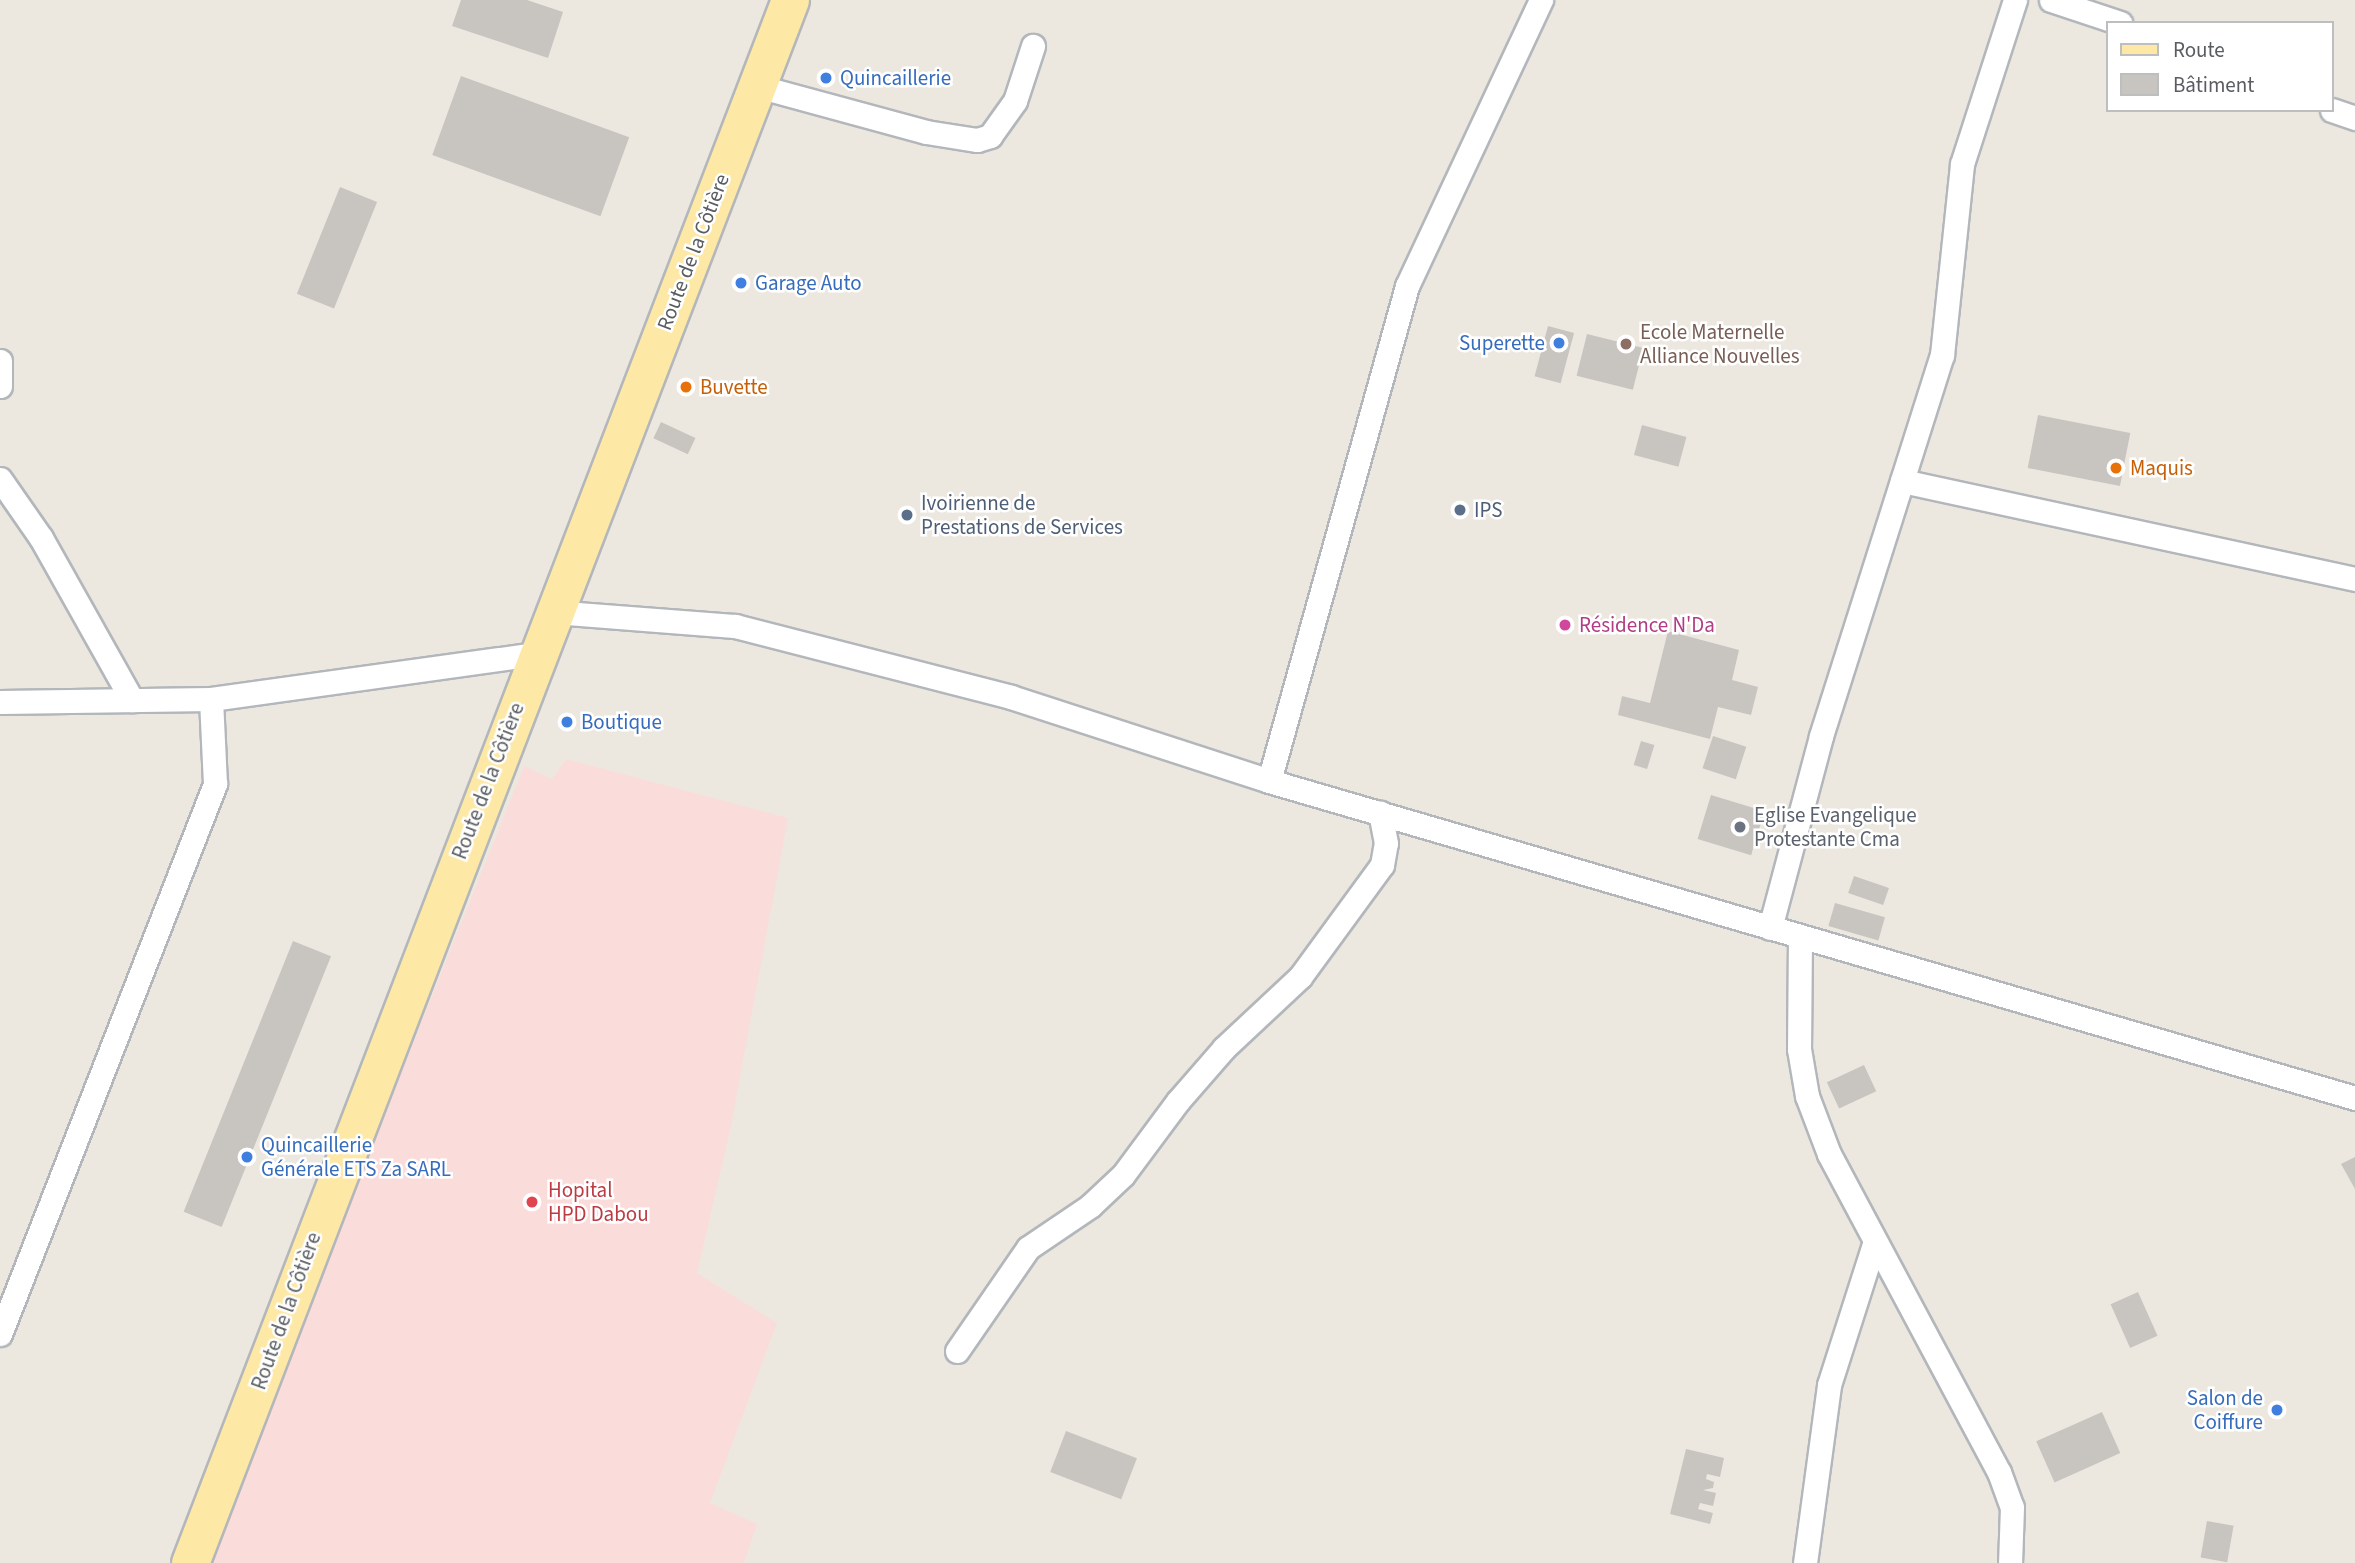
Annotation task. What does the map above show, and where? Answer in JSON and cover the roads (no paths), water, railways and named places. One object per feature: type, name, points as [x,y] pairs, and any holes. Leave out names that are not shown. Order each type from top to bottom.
[{"type":"main road","name":"Route de la Côtière","points":[[190,1563],[536,654],[790,0]]},
{"type":"street","points":[[1269,781],[1407,286],[1541,0]]},
{"type":"street","points":[[1770,928],[1821,736],[1942,355],[1962,164],[2015,0]]},
{"type":"street","points":[[2051,0],[2114,21]]},
{"type":"street","points":[[757,86],[926,132],[977,140],[990,136],[1015,101],[1033,46]]},
{"type":"street","points":[[2334,111],[2355,118]]},
{"type":"street","points":[[0,361],[0,386]]},
{"type":"street","points":[[0,479],[41,538],[132,700]]},
{"type":"street","points":[[1902,481],[2355,579]]},
{"type":"street","points":[[553,611],[735,626],[1011,697],[1269,781],[2355,1098]]},
{"type":"street","points":[[0,702],[211,699],[536,654]]},
{"type":"street","points":[[0,1334],[215,784],[211,699]]},
{"type":"street","points":[[957,1351],[1028,1248],[1090,1206],[1123,1175],[1178,1101],[1224,1048],[1300,977],[1382,865],[1387,843],[1380,813]]},
{"type":"street","points":[[1800,936],[1799,1049],[1807,1096],[1829,1154],[1999,1472],[2012,1507],[2010,1563]]},
{"type":"street","points":[[1805,1563],[1829,1385],[1875,1241]]},
{"type":"place","name":"Quincaillerie","points":[[826,78]]},
{"type":"place","name":"Garage Auto","points":[[741,283]]},
{"type":"place","name":"Superette","points":[[1559,343]]},
{"type":"place","name":"Ecole Maternelle Alliance Nouvelles","points":[[1626,344]]},
{"type":"place","name":"Buvette","points":[[686,387]]},
{"type":"place","name":"Maquis","points":[[2116,468]]},
{"type":"place","name":"IPS","points":[[1460,510]]},
{"type":"place","name":"Ivoirienne de Prestations de Services","points":[[907,515]]},
{"type":"place","name":"Résidence N'Da","points":[[1565,625]]},
{"type":"place","name":"Boutique","points":[[567,722]]},
{"type":"place","name":"Eglise Evangelique Protestante Cma","points":[[1740,827]]},
{"type":"place","name":"Quincaillerie Générale ETS Za SARL","points":[[247,1157]]},
{"type":"place","name":"Hopital HPD Dabou","points":[[532,1202]]},
{"type":"place","name":"Salon de Coiffure","points":[[2277,1410]]}]
